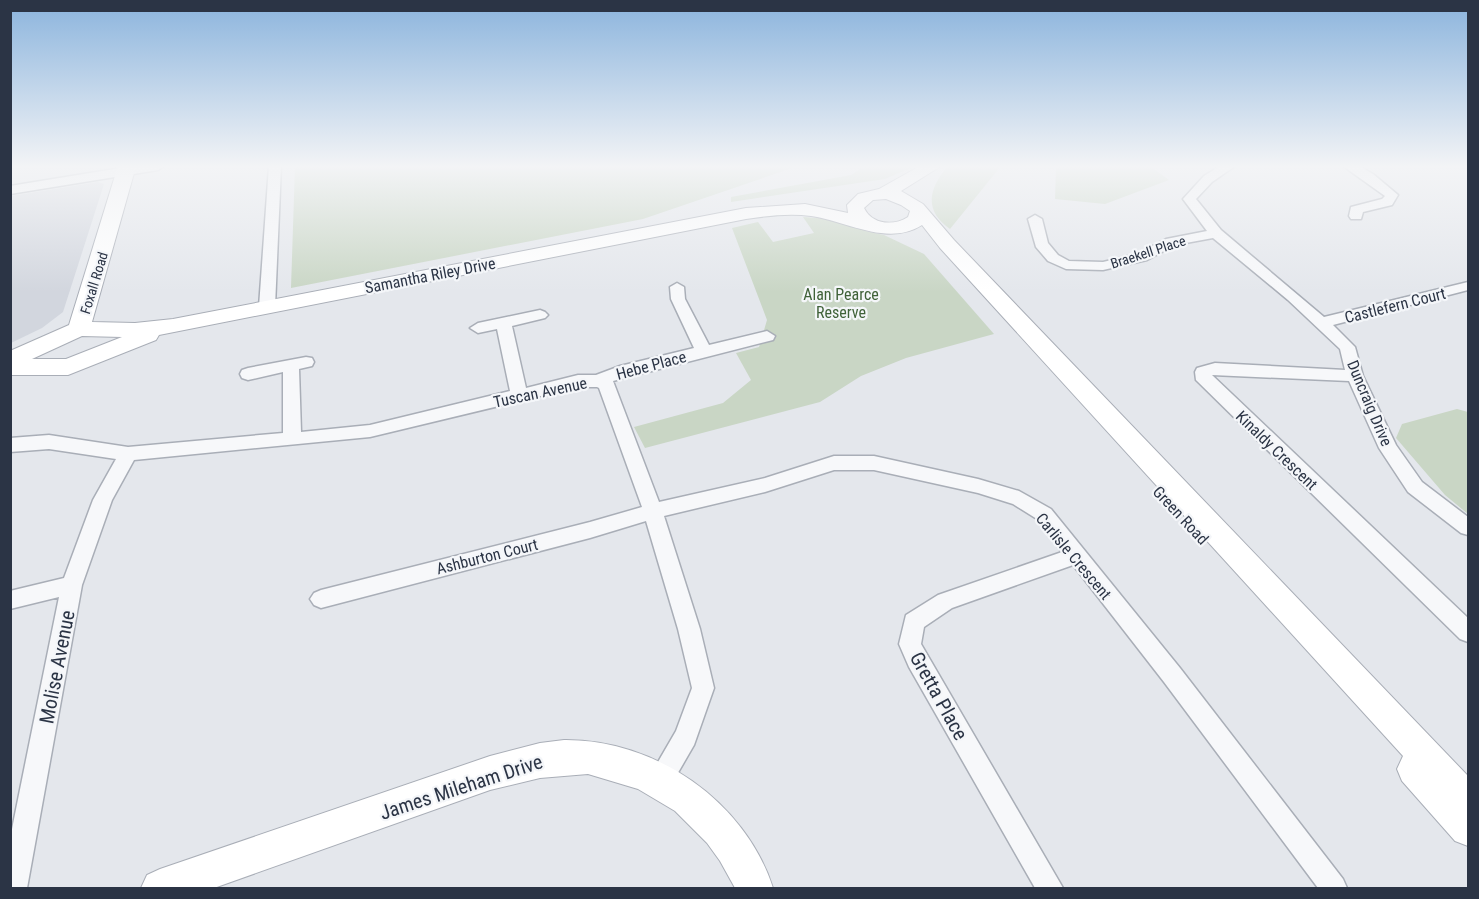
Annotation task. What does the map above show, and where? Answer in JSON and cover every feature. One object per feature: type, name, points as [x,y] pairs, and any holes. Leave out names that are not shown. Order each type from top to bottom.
[{"type":"main road","name":"Foxall Road","points":[[79,329],[112,208]]},
{"type":"main road","name":"Samantha Riley Drive","points":[[688,224],[726,212],[749,208]]},
{"type":"main road","points":[[855,208],[857,216],[872,226],[906,227],[919,219],[920,208]]},
{"type":"main road","points":[[916,208],[920,211]]},
{"type":"main road","name":"Samantha Riley Drive","points":[[10,360],[79,329],[173,326],[688,224],[784,210],[824,213],[872,226]]},
{"type":"main road","name":"Green Road","points":[[920,211],[947,244],[1468,801]]},
{"type":"main road","name":"Green Road","points":[[872,226],[918,240],[943,255],[1468,828]]},
{"type":"main road","name":"Samantha Riley Drive","points":[[10,366],[68,367],[173,326]]},
{"type":"main road","points":[[92,358],[109,342],[110,336],[103,330]]},
{"type":"main road","points":[[48,366],[42,363],[40,357],[52,341]]},
{"type":"main road","name":"James Mileham Drive","points":[[160,888],[442,790],[532,762],[553,758],[591,757],[635,769],[685,796],[721,831],[746,869],[754,888]]},
{"type":"street","points":[[267,307],[273,208]]},
{"type":"street","name":"Duncraig Drive","points":[[1196,208],[1216,233],[1347,347],[1356,376],[1388,448],[1415,487],[1468,527]]},
{"type":"street","points":[[1356,216],[1356,210],[1364,208]]},
{"type":"street","name":"Braekell Place","points":[[1035,219],[1041,243],[1053,258],[1066,265],[1103,266],[1142,256],[1171,242],[1216,233]]},
{"type":"street","name":"Castlefern Court","points":[[1321,323],[1468,286]]},
{"type":"street","name":"Hebe Place","points":[[677,287],[678,299],[704,352]]},
{"type":"street","points":[[478,328],[540,315]]},
{"type":"street","points":[[504,324],[519,396]]},
{"type":"street","name":"Hebe Place","points":[[598,381],[620,372],[767,336]]},
{"type":"street","points":[[248,374],[298,363],[292,440]]},
{"type":"street","name":"Kinaldy Crescent","points":[[1356,376],[1215,369],[1203,372],[1204,380],[1468,632]]},
{"type":"street","name":"Tuscan Avenue","points":[[10,445],[49,442],[128,454],[292,440],[370,431],[578,381],[598,381],[606,384],[653,511],[689,629],[703,688],[686,736],[659,781]]},
{"type":"street","name":"Molise Avenue","points":[[14,888],[72,585],[103,500],[128,454]]},
{"type":"street","name":"Carlisle Crescent","points":[[653,511],[765,485],[834,463],[874,463],[1019,498],[1044,514],[1075,556],[1172,675],[1334,888]]},
{"type":"street","name":"Ashburton Court","points":[[321,599],[653,511]]},
{"type":"street","name":"Gretta Place","points":[[1050,888],[917,660],[910,644],[914,622],[945,600],[1075,556]]},
{"type":"street","points":[[10,600],[72,585]]},
{"type":"shaded area","points":[[11,208],[96,208],[63,312],[42,328],[11,343]]},
{"type":"green space","points":[[294,208],[675,208],[643,219],[291,288]]},
{"type":"green space","points":[[933,208],[967,208],[950,229],[941,222]]},
{"type":"green space","name":"Alan Pearce Reserve","points":[[803,217],[844,220],[866,231],[884,235],[924,254],[994,334],[906,358],[861,376],[820,402],[645,448],[634,427],[723,403],[751,380],[736,353],[759,347],[767,320],[732,228],[758,222],[773,242],[814,233]]},
{"type":"green space","points":[[1457,409],[1468,412],[1468,514],[1445,495],[1396,438],[1402,424]]}]
